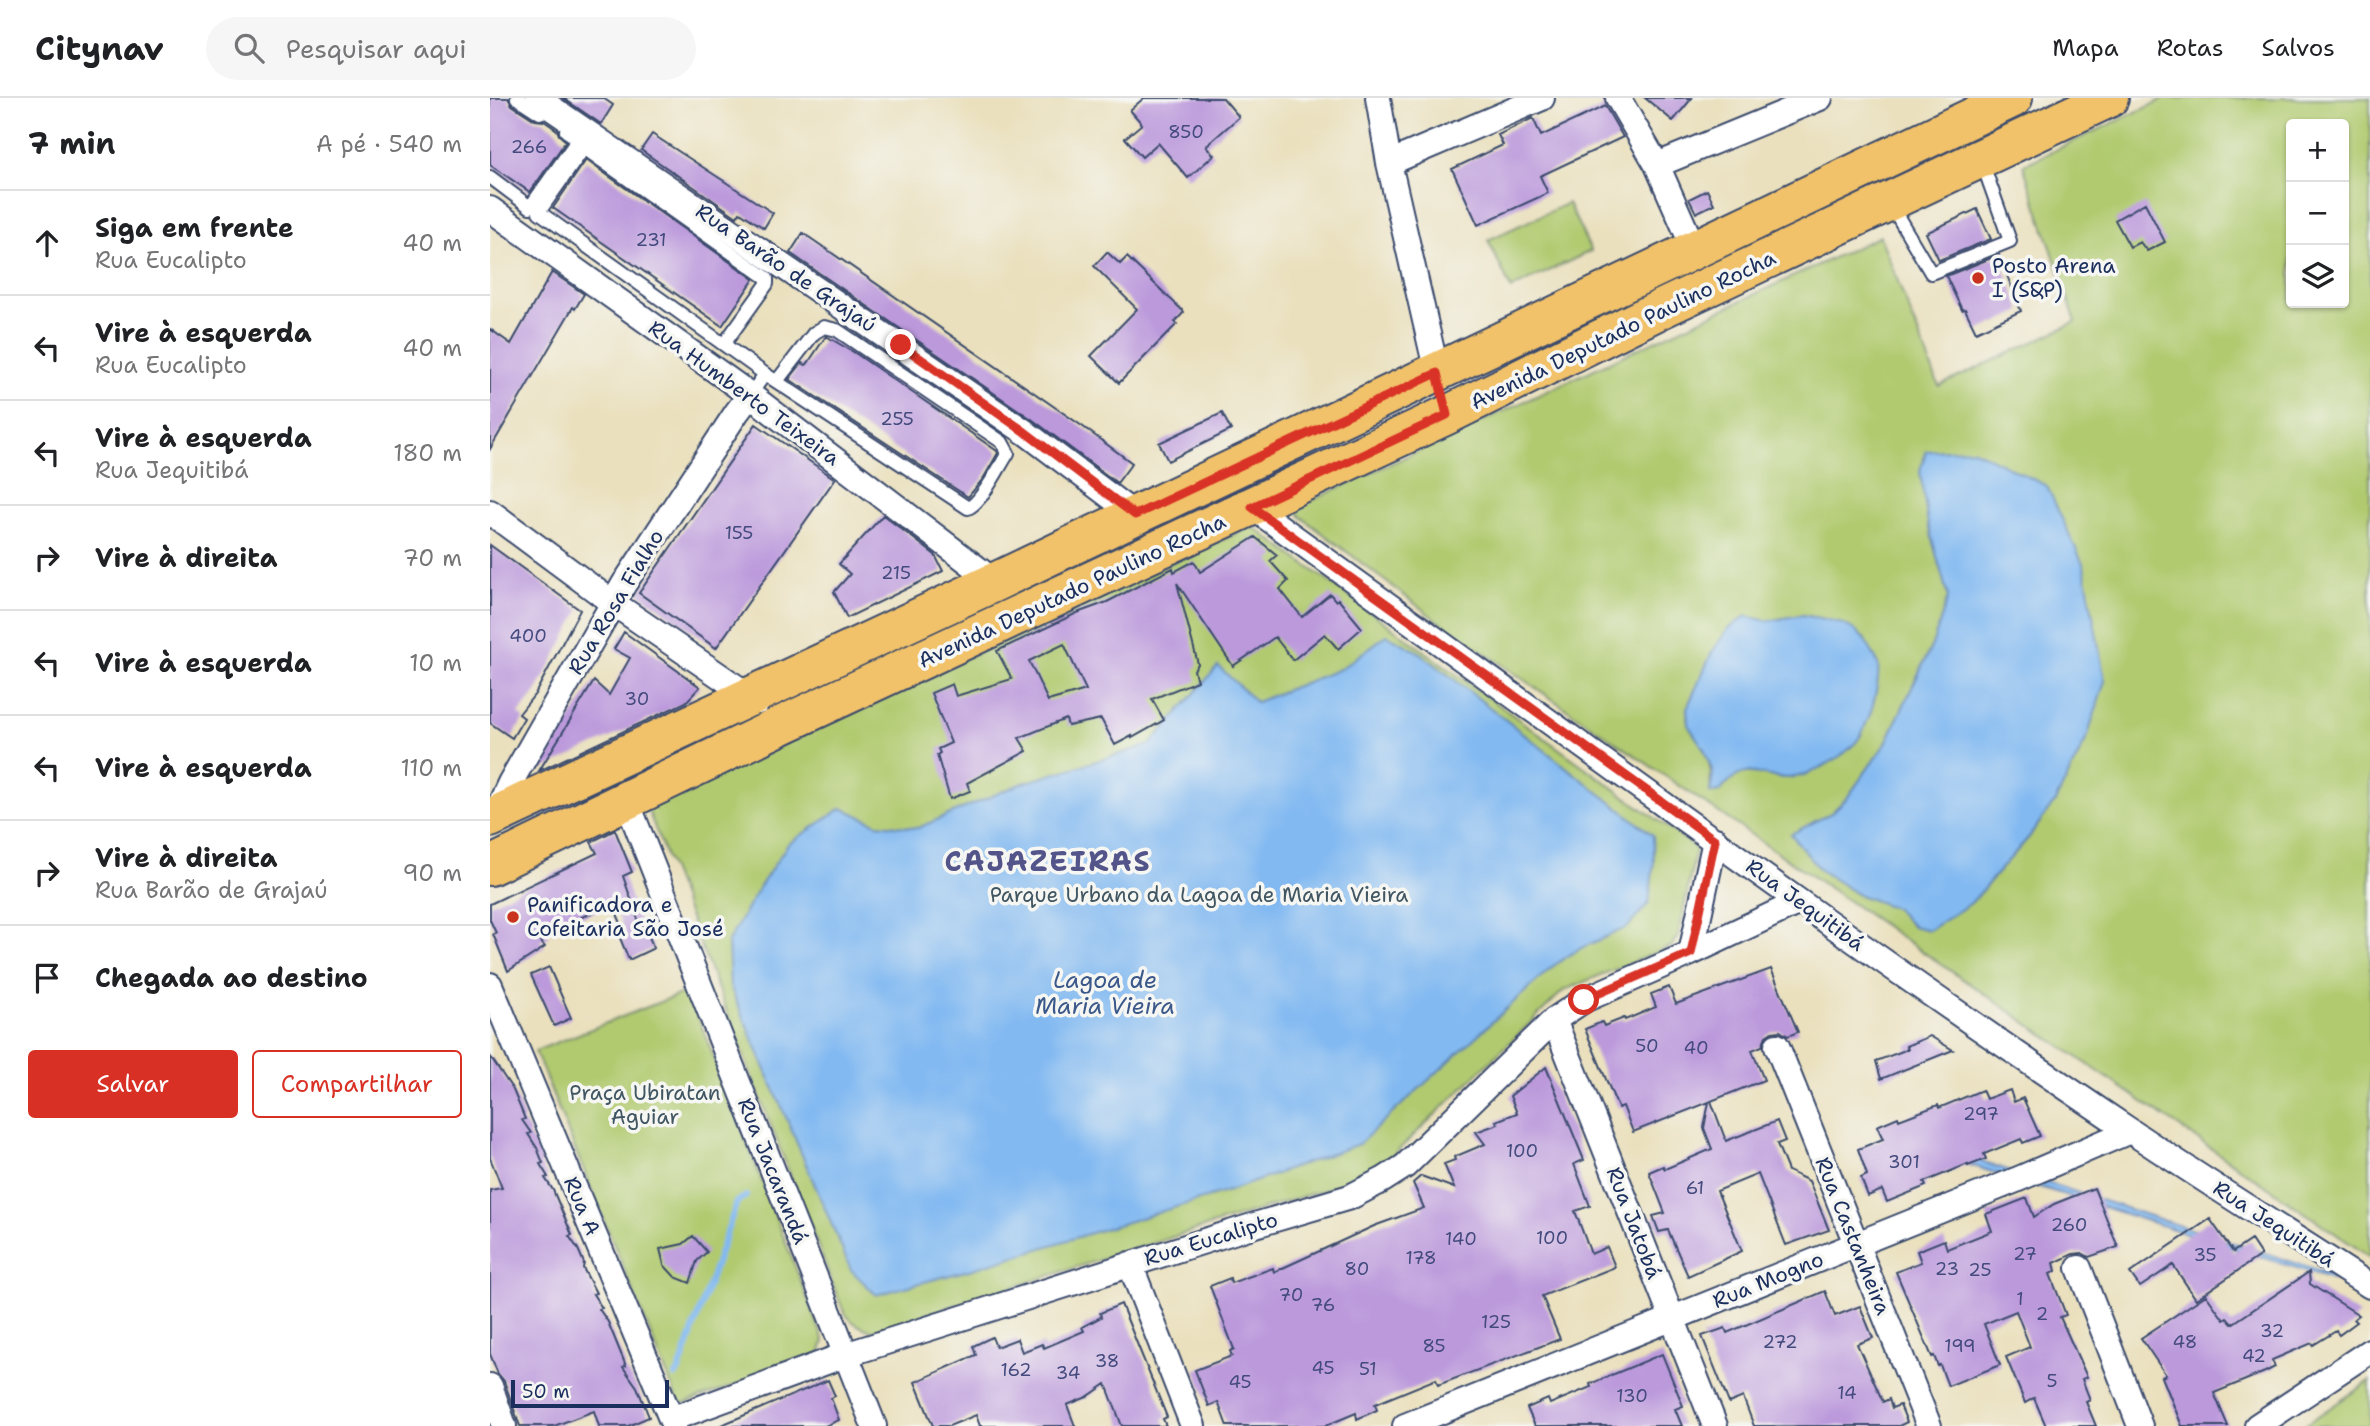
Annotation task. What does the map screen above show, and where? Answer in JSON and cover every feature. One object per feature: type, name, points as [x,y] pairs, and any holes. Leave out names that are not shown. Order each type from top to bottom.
[{"type":"main road","name":"Avenida Deputado Paulino Rocha","points":[[492,815],[995,582],[2013,98]]},
{"type":"main road","name":"Avenida Deputado Paulino Rocha","points":[[490,866],[782,725],[1447,415],[1663,308],[2109,98]]},
{"type":"main road","points":[[1437,373],[1447,415]]},
{"type":"street","name":"Rua Barão de Grajaú","points":[[537,98],[1002,416],[1135,515]]},
{"type":"street","points":[[1378,98],[1389,163],[1437,373]]},
{"type":"street","points":[[1389,163],[1542,98]]},
{"type":"street","points":[[1618,98],[1657,165],[1694,249]]},
{"type":"street","points":[[1657,165],[1820,98]]},
{"type":"street","name":"Rua Humberto Teixeira","points":[[490,209],[750,395],[995,582]]},
{"type":"street","name":"Rua Rosa Fialho","points":[[492,815],[613,603],[750,395]]},
{"type":"street","name":"Rua Jequitibá","points":[[1252,507],[1799,902],[2130,1131],[2370,1286]]},
{"type":"street","points":[[490,512],[613,603],[751,695],[782,725]]},
{"type":"street","name":"Rua Jacarandá","points":[[626,799],[874,1426]]},
{"type":"street","points":[[1691,953],[1715,840]]},
{"type":"street","name":"Rua Eucalipto","points":[[673,1422],[845,1355],[1130,1264],[1350,1198],[1405,1166],[1554,1020],[1584,1000],[1799,902]]},
{"type":"street","name":"Rua A","points":[[490,985],[673,1422]]},
{"type":"street","name":"Rua Jatobá","points":[[1554,1020],[1715,1426]]},
{"type":"street","name":"Rua Castanheira","points":[[1777,1046],[1929,1426]]},
{"type":"street","name":"Rua Mogno","points":[[1406,1426],[2017,1180],[2130,1131]]},
{"type":"street","points":[[1130,1264],[1193,1426]]},
{"type":"street","points":[[2079,1268],[2140,1426]]},
{"type":"street","points":[[2258,1426],[2370,1350]]},
{"type":"street","points":[[490,1386],[504,1426]]},
{"type":"lane","points":[[490,177],[530,207],[578,139],[517,98]]},
{"type":"lane","points":[[724,344],[767,285],[767,278],[584,148],[539,212],[724,344],[771,377],[968,508],[974,506],[1008,453],[1002,442],[837,330],[824,327],[814,332],[771,377],[750,395]]},
{"type":"lane","points":[[1889,202],[1931,273],[2010,241],[1981,158]]},
{"type":"green space","points":[[2166,98],[2370,98],[2370,1257],[1435,619],[1298,512],[1300,506],[1880,236],[1939,386],[2076,322],[2023,165]],"holes":[[[1928,524],[2087,738],[2056,800],[2029,837],[1971,903],[1912,926],[1895,908],[1857,894],[1792,834],[1831,813],[1847,798],[1886,743],[1933,643],[1948,597]],[[1801,615],[1835,622],[1865,639],[1745,771],[1732,778],[1719,792],[1710,793],[1708,758],[1688,723],[1688,711],[1699,683],[1746,616],[1768,621]]]},
{"type":"green space","points":[[1568,203],[1591,251],[1511,289],[1488,240]]},
{"type":"green space","name":"Lagoa de Maria Vieira","points":[[1252,526],[1692,845],[1696,849],[1678,937],[1672,946],[1564,990],[1385,1163],[1365,1177],[872,1331],[863,1327],[852,1321],[843,1310],[646,805]]},
{"type":"green space","name":"Praça Ubiratan Aguiar","points":[[688,991],[824,1341],[820,1355],[683,1404],[677,1399],[535,1051]]},
{"type":"green space","points":[[2370,1381],[2370,1426],[2303,1426]]},
{"type":"water","points":[[1972,449],[2047,486],[2084,566],[2105,681],[2087,738],[2056,800],[2029,837],[1971,903],[1929,930],[1912,926],[1895,908],[1857,894],[1820,870],[1791,834],[1831,813],[1847,798],[1886,743],[1933,643],[1948,597],[1928,524],[1920,471],[1926,451]]},
{"type":"water","points":[[1801,615],[1847,626],[1862,637],[1875,657],[1878,670],[1875,698],[1862,732],[1844,754],[1814,771],[1787,778],[1744,773],[1719,792],[1710,793],[1713,773],[1704,749],[1688,725],[1687,708],[1712,652],[1728,629],[1746,616],[1768,621]]},
{"type":"water","name":"Lagoa de Maria Vieira","points":[[1387,635],[1419,652],[1653,835],[1654,862],[1649,903],[1628,927],[1577,950],[1552,967],[1359,1144],[1232,1190],[973,1269],[876,1295],[851,1270],[730,986],[728,942],[788,844],[842,808],[878,824],[918,828],[1020,784],[1150,745],[1218,666],[1256,702],[1340,669]]},
{"type":"water","points":[[1955,1153],[2370,1287],[2370,1291],[1954,1160]]},
{"type":"building","points":[[490,98],[508,98],[512,105],[557,130],[566,141],[530,192],[490,165]]},
{"type":"building","points":[[563,98],[603,98],[613,105],[601,124]]},
{"type":"building","points":[[1144,98],[1223,98],[1239,117],[1206,146],[1214,155],[1188,178],[1158,143],[1142,157],[1125,138],[1142,124],[1130,110]]},
{"type":"building","points":[[1645,98],[1692,98],[1673,121]]},
{"type":"building","points":[[1605,106],[1623,137],[1540,176],[1548,193],[1478,225],[1452,169],[1503,145],[1498,135],[1533,118],[1541,136]]},
{"type":"building","points":[[652,134],[773,213],[764,228],[740,212],[737,217],[641,150]]},
{"type":"building","points":[[586,160],[754,279],[722,326],[553,208]]},
{"type":"building","points":[[1707,190],[1714,204],[1696,213],[1689,199]]},
{"type":"building","points":[[2145,203],[2165,242],[2147,251],[2140,242],[2130,247],[2115,220]]},
{"type":"building","points":[[1977,209],[1991,239],[1939,260],[1926,233]]},
{"type":"building","points":[[803,233],[1132,463],[1117,483],[1033,420],[790,253]]},
{"type":"building","points":[[1107,252],[1120,264],[1127,257],[1184,312],[1175,322],[1177,324],[1119,383],[1091,356],[1137,309],[1094,266]]},
{"type":"building","points":[[1999,255],[2021,311],[1976,332],[1946,276]]},
{"type":"building","points":[[552,272],[584,294],[575,309],[573,307],[490,449],[490,329],[511,344]]},
{"type":"building","points":[[826,336],[997,451],[983,479],[968,497],[789,379],[802,363],[808,363]]},
{"type":"building","points":[[1222,413],[1231,430],[1168,461],[1159,443]]},
{"type":"building","points":[[756,424],[835,479],[716,648],[639,593]]},
{"type":"building","points":[[883,515],[935,555],[943,571],[847,618],[834,592],[850,574],[839,564]]},
{"type":"building","points":[[1255,537],[1277,555],[1270,561],[1288,581],[1280,589],[1302,617],[1330,594],[1336,601],[1338,599],[1362,628],[1338,649],[1325,634],[1293,660],[1275,637],[1233,666],[1177,583],[1198,664],[1194,670],[1197,681],[1152,699],[1164,720],[1115,745],[1101,719],[1068,726],[1066,719],[1019,738],[1027,751],[967,783],[970,791],[950,799],[937,755],[940,753],[938,749],[951,743],[931,693],[952,684],[956,696],[1012,679],[997,651],[1077,613],[1107,602],[1173,568],[1174,572],[1194,561],[1200,572]],"holes":[[[1064,644],[1086,690],[1048,701],[1029,661]]]},
{"type":"building","points":[[490,545],[580,610],[535,694],[519,714],[524,718],[512,738],[490,723]]},
{"type":"building","points":[[624,632],[700,687],[686,702],[539,771],[594,681],[609,695],[630,658],[614,649]]},
{"type":"building","points":[[615,830],[632,872],[623,876],[640,925],[645,928],[654,948],[629,960],[620,938],[626,935],[612,902],[548,931],[549,937],[540,941],[545,947],[508,971],[493,934],[496,933],[490,920],[490,904],[597,853],[591,842]]},
{"type":"building","points":[[549,967],[571,1018],[554,1026],[531,975]]},
{"type":"building","points":[[1771,969],[1798,1032],[1788,1036],[1780,1031],[1772,1032],[1766,1036],[1762,1046],[1752,1050],[1764,1080],[1711,1101],[1726,1141],[1777,1121],[1785,1141],[1777,1144],[1788,1171],[1809,1181],[1829,1230],[1786,1245],[1758,1174],[1717,1191],[1742,1251],[1688,1276],[1668,1230],[1659,1232],[1653,1216],[1665,1213],[1649,1172],[1663,1166],[1665,1169],[1712,1149],[1704,1128],[1709,1102],[1633,1132],[1623,1106],[1618,1108],[1585,1029],[1602,1022],[1604,1026],[1624,1018],[1625,1020],[1656,1007],[1651,994],[1669,987],[1676,1004]]},
{"type":"building","points":[[1930,1036],[1953,1050],[1881,1079],[1876,1061],[1908,1049],[1906,1046]]},
{"type":"building","points":[[490,1056],[513,1090],[525,1119],[522,1120],[531,1133],[528,1134],[543,1163],[540,1164],[548,1177],[545,1178],[553,1190],[572,1235],[569,1236],[578,1249],[584,1263],[583,1268],[596,1293],[593,1294],[602,1308],[599,1309],[608,1322],[626,1366],[623,1367],[637,1387],[649,1417],[628,1426],[599,1426],[594,1411],[554,1426],[520,1426],[504,1381],[498,1374],[490,1354],[490,1190],[502,1188],[490,1158]]},
{"type":"building","points":[[1546,1067],[1584,1160],[1574,1164],[1590,1206],[1575,1211],[1591,1254],[1607,1247],[1615,1267],[1542,1296],[1560,1339],[1438,1385],[1436,1379],[1375,1404],[1377,1410],[1357,1419],[1356,1413],[1325,1426],[1227,1426],[1218,1402],[1209,1406],[1195,1370],[1232,1356],[1230,1351],[1234,1349],[1210,1286],[1230,1278],[1231,1283],[1273,1268],[1274,1272],[1374,1226],[1424,1208],[1413,1183],[1421,1176],[1454,1188],[1444,1164],[1485,1144],[1476,1132],[1517,1113],[1510,1096]]},
{"type":"building","points":[[1982,1090],[1986,1099],[2010,1090],[2014,1102],[2023,1098],[2040,1136],[2023,1143],[2021,1139],[1984,1154],[1986,1159],[1924,1182],[1926,1186],[1887,1202],[1882,1190],[1868,1196],[1861,1178],[1867,1175],[1858,1149],[1883,1139],[1877,1126],[1938,1105],[1939,1108]]},
{"type":"building","points":[[2094,1188],[2118,1247],[2089,1257],[2082,1253],[2073,1254],[2054,1263],[2056,1271],[2050,1274],[2066,1315],[2060,1317],[2087,1377],[2082,1379],[2090,1400],[2086,1402],[2096,1426],[2046,1426],[2034,1398],[2025,1403],[2006,1357],[2030,1347],[2016,1311],[1984,1324],[2000,1365],[1948,1386],[1940,1365],[1938,1366],[1934,1356],[1932,1357],[1896,1272],[1921,1262],[1917,1251],[1944,1240],[1947,1249],[1992,1231],[1986,1214],[2027,1198],[2034,1217],[2054,1204]]},
{"type":"building","points":[[2210,1219],[2233,1252],[2251,1240],[2261,1255],[2196,1299],[2173,1265],[2140,1287],[2130,1273]]},
{"type":"building","points":[[693,1236],[707,1252],[697,1261],[690,1283],[675,1277],[664,1265],[660,1249],[683,1244]]},
{"type":"building","points":[[2309,1272],[2310,1284],[2359,1315],[2354,1319],[2357,1322],[2339,1335],[2336,1331],[2313,1345],[2312,1343],[2272,1360],[2275,1367],[2265,1372],[2214,1393],[2228,1426],[2182,1426],[2162,1377],[2166,1375],[2141,1338],[2206,1295],[2224,1320],[2227,1318],[2232,1324]]},
{"type":"building","points":[[1825,1291],[1835,1316],[1860,1306],[1873,1338],[1857,1344],[1883,1402],[1889,1399],[1892,1408],[1900,1405],[1907,1422],[1899,1426],[1754,1426],[1743,1397],[1729,1403],[1702,1336],[1725,1328],[1727,1333]]},
{"type":"building","points":[[1121,1304],[1167,1417],[1163,1419],[1166,1426],[1122,1426],[1106,1384],[1087,1397],[1067,1405],[1075,1426],[980,1426],[976,1415],[949,1426],[933,1426],[915,1382],[976,1355],[973,1346],[992,1337],[996,1347],[1017,1339],[1022,1352],[1042,1344],[1044,1348],[1084,1331],[1082,1327],[1101,1317],[1100,1313]]},
{"type":"building","points":[[1662,1354],[1683,1406],[1675,1409],[1682,1426],[1535,1426],[1527,1408],[1548,1399],[1550,1404]]},
{"type":"building","points":[[828,1380],[835,1396],[831,1398],[839,1420],[825,1426],[719,1426]]},
{"type":"waterway","points":[[675,1376],[737,1202],[746,1196]]},
{"type":"place","name":"Posto Arena I (S&P)","points":[[1978,278]]},
{"type":"place","name":"Panificadora e Cofeitaria São José","points":[[513,917]]},
{"type":"district","name":"CAJAZEIRAS","points":[[1048,861]]},
{"type":"route","points":[[901,345],[1025,432],[1135,515],[1437,373],[1447,415],[1252,507],[1715,840],[1691,953],[1584,1000]]},
{"type":"park label","name":"Parque Urbano da Lagoa de Maria Vieira","points":[[1199,895]]}]
